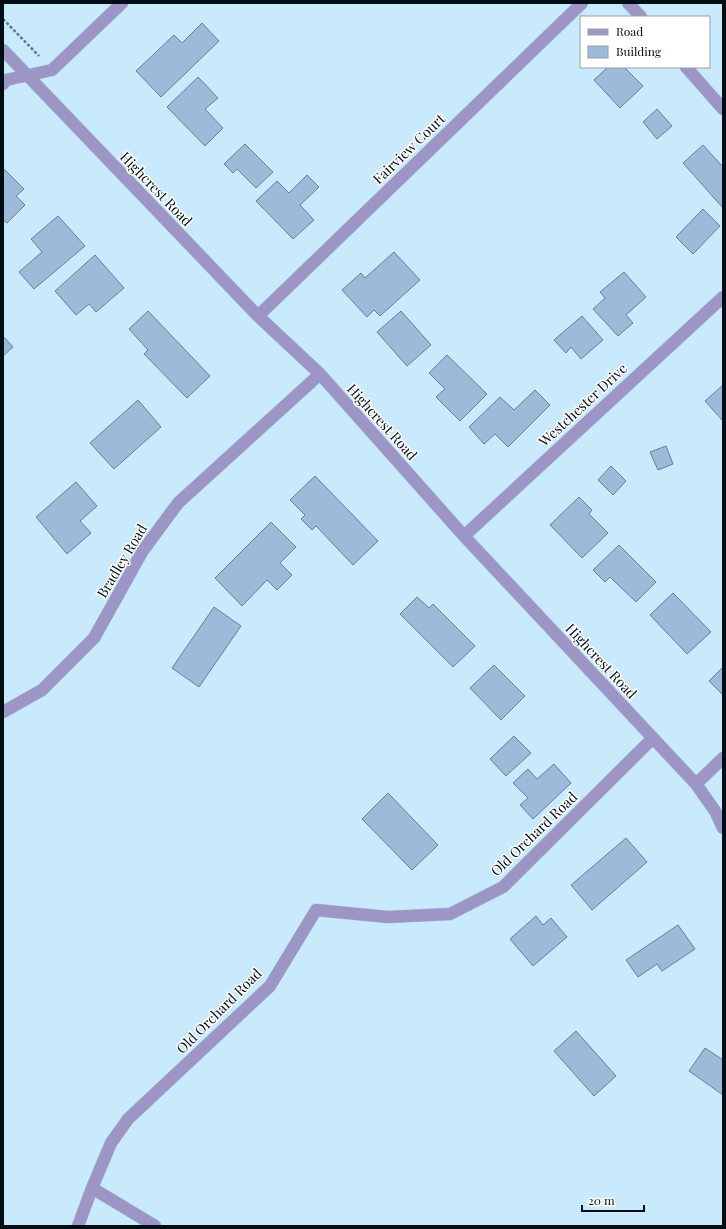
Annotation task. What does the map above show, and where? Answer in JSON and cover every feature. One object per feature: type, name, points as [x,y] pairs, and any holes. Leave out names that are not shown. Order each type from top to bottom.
[{"type":"street","points":[[3,84],[6,80],[52,70],[122,3]]},
{"type":"street","name":"Fairview Court","points":[[258,316],[582,3]]},
{"type":"street","points":[[628,3],[640,16]]},
{"type":"street","name":"Highcrest Road","points":[[3,50],[258,316],[320,374],[464,536],[696,784],[715,811],[723,828]]},
{"type":"street","points":[[687,68],[723,109]]},
{"type":"street","name":"Westchester Drive","points":[[464,536],[723,296]]},
{"type":"street","name":"Bradley Road","points":[[3,712],[42,690],[94,638],[142,552],[178,503],[320,374]]},
{"type":"street","name":"Old Orchard Road","points":[[78,1226],[110,1143],[128,1119],[270,986],[316,910],[388,917],[450,914],[503,886],[653,738]]},
{"type":"street","points":[[696,784],[723,758]]},
{"type":"street","points":[[92,1188],[155,1226]]},
{"type":"path","points":[[3,19],[52,70]]},
{"type":"building","points":[[202,23],[219,41],[161,97],[136,71],[174,35],[182,43]]},
{"type":"building","points":[[607,68],[625,68],[643,86],[620,108],[594,80]]},
{"type":"building","points":[[198,77],[218,98],[205,109],[223,128],[205,146],[167,107]]},
{"type":"building","points":[[657,109],[672,126],[657,139],[643,122]]},
{"type":"building","points":[[245,144],[273,172],[256,188],[237,169],[233,173],[224,164]]},
{"type":"building","points":[[703,145],[723,167],[723,208],[683,163]]},
{"type":"building","points":[[3,168],[24,189],[16,196],[25,205],[7,223],[3,220]]},
{"type":"building","points":[[307,175],[319,187],[300,205],[314,220],[293,239],[256,201],[277,181],[289,193]]},
{"type":"building","points":[[703,209],[720,226],[693,254],[676,237]]},
{"type":"building","points":[[58,216],[85,246],[34,289],[19,272],[42,252],[31,239]]},
{"type":"building","points":[[394,252],[420,280],[380,316],[374,310],[367,317],[342,290],[361,273],[365,278]]},
{"type":"building","points":[[95,255],[124,288],[96,312],[89,304],[76,315],[55,291]]},
{"type":"building","points":[[624,272],[646,297],[626,315],[633,323],[618,336],[593,309],[605,298],[600,292]]},
{"type":"building","points":[[148,311],[210,376],[187,398],[144,354],[148,350],[129,329]]},
{"type":"building","points":[[401,311],[431,345],[407,366],[377,332]]},
{"type":"building","points":[[582,316],[603,340],[581,359],[571,347],[566,353],[554,340]]},
{"type":"building","points":[[3,336],[13,347],[3,356]]},
{"type":"building","points":[[447,355],[487,394],[460,421],[436,397],[445,389],[429,373]]},
{"type":"building","points":[[723,385],[723,421],[705,401]]},
{"type":"building","points":[[535,390],[550,405],[508,447],[495,434],[484,444],[469,427],[500,397],[514,410]]},
{"type":"building","points":[[138,400],[161,427],[114,469],[90,443]]},
{"type":"building","points":[[666,446],[673,464],[658,470],[650,452]]},
{"type":"building","points":[[611,466],[626,481],[613,495],[598,480]]},
{"type":"building","points":[[315,476],[378,541],[353,565],[316,526],[312,530],[301,519],[305,515],[290,500]]},
{"type":"building","points":[[76,482],[97,506],[80,521],[91,533],[67,554],[36,517]]},
{"type":"building","points":[[579,497],[592,510],[589,514],[608,533],[582,558],[550,525]]},
{"type":"building","points":[[271,522],[296,547],[280,563],[292,575],[277,590],[267,580],[242,606],[215,578]]},
{"type":"building","points":[[619,545],[656,582],[636,602],[610,577],[605,582],[593,570]]},
{"type":"building","points":[[673,593],[711,632],[687,654],[650,615]]},
{"type":"building","points":[[417,597],[429,608],[433,604],[475,646],[453,667],[400,614]]},
{"type":"building","points":[[214,607],[241,626],[199,687],[172,668]]},
{"type":"building","points":[[494,665],[525,696],[501,720],[470,688]]},
{"type":"building","points":[[723,667],[723,695],[709,681]]},
{"type":"building","points":[[514,736],[531,753],[506,776],[490,759]]},
{"type":"building","points":[[554,764],[571,783],[533,819],[520,805],[528,798],[513,783],[528,769],[537,779]]},
{"type":"building","points":[[388,793],[438,845],[412,870],[362,819]]},
{"type":"building","points":[[626,838],[647,862],[592,910],[571,885]]},
{"type":"building","points":[[536,916],[543,925],[551,918],[567,937],[533,966],[510,939]]},
{"type":"building","points":[[678,925],[695,949],[662,971],[657,964],[638,977],[626,960]]},
{"type":"building","points":[[576,1031],[616,1076],[594,1096],[554,1051]]},
{"type":"building","points":[[705,1048],[723,1060],[723,1095],[689,1071]]}]
